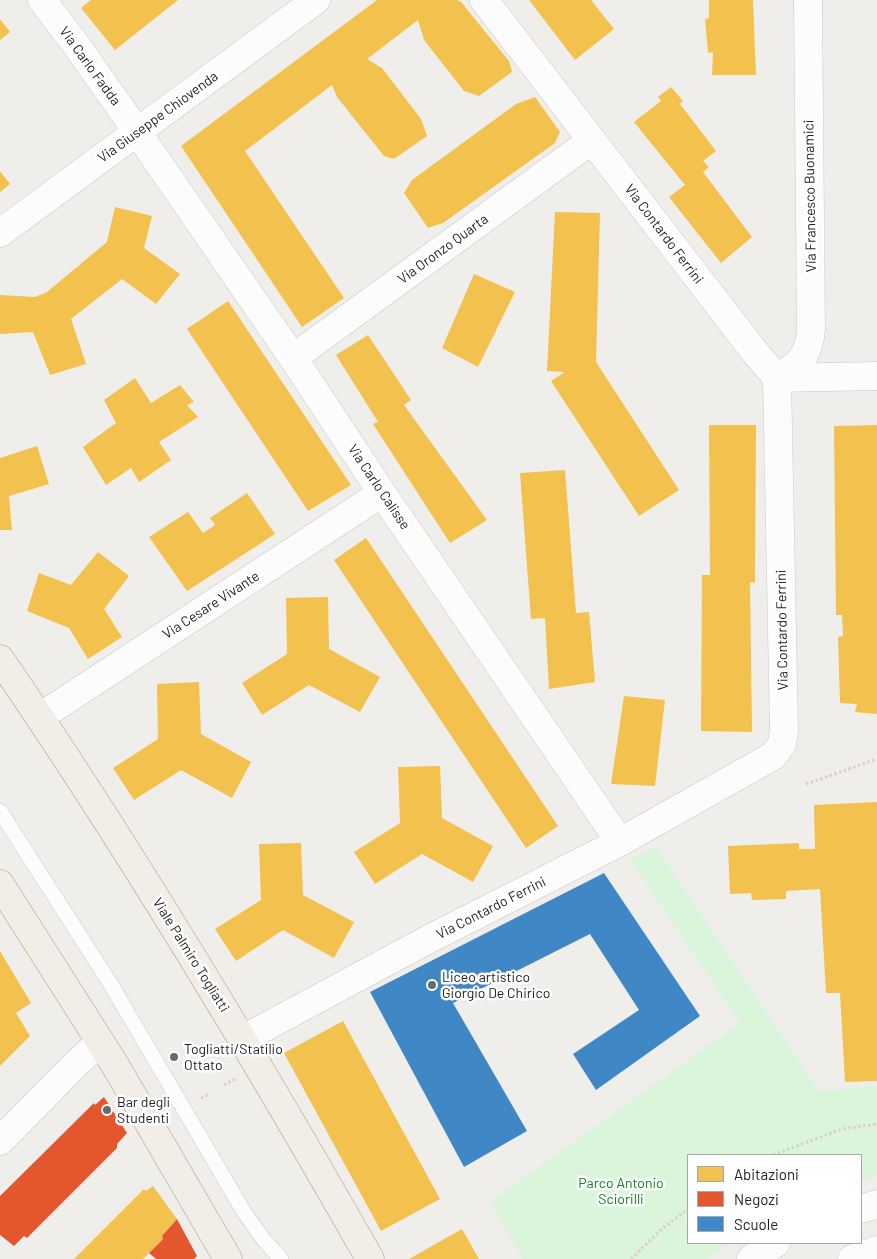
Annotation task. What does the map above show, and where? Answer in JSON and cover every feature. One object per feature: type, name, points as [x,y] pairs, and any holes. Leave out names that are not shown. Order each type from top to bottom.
[{"type":"main road","name":"Viale Palmiro Togliatti","points":[[0,659],[70,763],[243,1039],[370,1259]]},
{"type":"main road","points":[[0,884],[100,1042],[228,1259]]},
{"type":"street","name":"Via Carlo Fadda","points":[[42,0],[138,132]]},
{"type":"street","name":"Via Giuseppe Chiovenda","points":[[0,233],[316,0]]},
{"type":"street","name":"Via Contardo Ferrini","points":[[243,1039],[429,939],[620,842],[773,756],[782,744],[784,731],[777,378],[754,352],[484,0]]},
{"type":"street","name":"Via Francesco Buonamici","points":[[777,378],[796,367],[804,356],[811,330],[808,0]]},
{"type":"street","name":"Via Carlo Calisse","points":[[138,132],[620,842]]},
{"type":"street","name":"Via Oronzo Quarta","points":[[293,358],[592,140]]},
{"type":"street","points":[[777,378],[877,376]]},
{"type":"street","name":"Via Cesare Vivante","points":[[40,717],[382,493]]},
{"type":"street","points":[[0,1141],[100,1042]]},
{"type":"street","points":[[862,1208],[877,1204]]},
{"type":"street","points":[[751,1259],[774,1244]]},
{"type":"street","points":[[852,1259],[877,1250]]},
{"type":"lane","points":[[0,811],[110,983],[244,1212],[264,1240],[281,1259]]},
{"type":"path","points":[[806,784],[877,759]]},
{"type":"path","points":[[776,1154],[842,1129],[877,1124]]},
{"type":"path","points":[[631,1259],[663,1228],[687,1210]]},
{"type":"green space","name":"Parco Antonio Sciorilli","points":[[656,847],[819,1091],[877,1086],[877,1176],[862,1180],[862,1154],[687,1154],[687,1244],[728,1244],[707,1259],[522,1259],[491,1201],[740,1023],[630,860]]},
{"type":"building: Abitazioni","points":[[91,0],[178,0],[115,50],[81,8]]},
{"type":"building: Abitazioni","points":[[377,0],[457,0],[461,2],[509,61],[512,72],[479,96],[464,91],[424,40],[418,20],[367,59],[382,68],[421,119],[427,136],[394,159],[384,156],[337,97],[332,85],[245,151],[344,298],[302,327],[181,146]]},
{"type":"building: Abitazioni","points":[[529,0],[591,0],[614,29],[575,60]]},
{"type":"building: Abitazioni","points":[[709,0],[753,0],[756,75],[712,75],[713,52],[708,53],[705,19],[709,18]]},
{"type":"building: Abitazioni","points":[[0,19],[10,32],[0,40]]},
{"type":"building: Abitazioni","points":[[671,87],[683,101],[680,104],[716,151],[703,161],[709,167],[703,172],[752,237],[721,263],[669,197],[685,185],[634,122],[661,101],[658,97]]},
{"type":"building: Abitazioni","points":[[535,97],[560,132],[555,143],[443,223],[428,228],[404,193],[412,180],[516,104]]},
{"type":"building: Abitazioni","points":[[0,171],[10,184],[0,192]]},
{"type":"building: Abitazioni","points":[[115,207],[152,216],[144,248],[180,274],[156,304],[122,279],[71,319],[86,364],[50,375],[33,332],[0,334],[0,295],[35,297],[47,292],[107,242]]},
{"type":"building: Abitazioni","points":[[555,212],[600,213],[596,362],[679,490],[639,516],[551,381],[565,372],[547,371]]},
{"type":"building: Abitazioni","points":[[474,274],[515,292],[478,367],[442,348]]},
{"type":"building: Abitazioni","points":[[228,301],[351,485],[308,511],[187,329]]},
{"type":"building: Abitazioni","points":[[368,335],[411,400],[404,405],[487,520],[450,543],[373,424],[378,422],[336,355]]},
{"type":"building: Abitazioni","points":[[135,378],[151,403],[180,385],[194,402],[187,405],[198,417],[159,442],[171,460],[139,482],[131,468],[106,485],[83,447],[116,423],[104,400]]},
{"type":"building: Abitazioni","points":[[709,425],[756,425],[755,583],[750,582],[752,732],[701,731],[702,575],[710,575]]},
{"type":"building: Abitazioni","points":[[877,425],[877,714],[855,712],[857,704],[840,703],[838,637],[843,636],[842,615],[836,615],[834,426]]},
{"type":"building: Abitazioni","points":[[37,446],[49,484],[9,496],[12,530],[0,530],[0,458]]},
{"type":"building: Abitazioni","points":[[565,470],[576,613],[589,612],[595,682],[549,689],[545,618],[531,619],[520,473]]},
{"type":"building: Abitazioni","points":[[247,493],[275,534],[187,591],[149,537],[188,512],[203,533],[215,525],[210,518]]},
{"type":"building: Abitazioni","points":[[366,538],[558,826],[526,848],[334,560]]},
{"type":"building: Abitazioni","points":[[98,552],[129,576],[104,609],[122,637],[88,659],[69,628],[27,611],[39,573],[71,585]]},
{"type":"building: Abitazioni","points":[[328,597],[329,649],[380,677],[360,712],[309,685],[262,715],[242,683],[287,654],[286,598]]},
{"type":"building: Abitazioni","points":[[199,682],[201,734],[251,762],[232,798],[181,770],[134,800],[113,768],[158,739],[157,684]]},
{"type":"building: Abitazioni","points":[[624,696],[665,700],[655,786],[611,784]]},
{"type":"building: Abitazioni","points":[[440,766],[442,818],[493,846],[473,882],[422,854],[375,884],[354,852],[400,823],[398,767]]},
{"type":"building: Abitazioni","points":[[877,802],[877,1081],[845,1082],[840,993],[826,993],[820,889],[786,891],[786,899],[752,900],[751,893],[730,894],[728,846],[799,843],[799,849],[815,849],[814,805]]},
{"type":"building: Abitazioni","points":[[301,843],[303,895],[354,922],[334,958],[283,930],[236,961],[215,929],[261,900],[259,844]]},
{"type":"building: Abitazioni","points":[[0,951],[31,1003],[16,1013],[30,1036],[0,1066]]},
{"type":"building: Abitazioni","points":[[343,1021],[440,1199],[381,1231],[284,1053]]},
{"type":"building: Abitazioni","points":[[153,1186],[177,1219],[162,1236],[163,1239],[143,1259],[74,1259],[144,1189],[146,1191]]},
{"type":"building: Abitazioni","points":[[462,1229],[479,1259],[409,1259]]},
{"type":"building: Negozi","points":[[104,1097],[127,1133],[117,1144],[117,1148],[27,1238],[24,1236],[14,1246],[0,1235],[0,1196],[94,1103],[95,1105]]},
{"type":"building: Negozi","points":[[177,1219],[197,1256],[194,1259],[156,1259],[149,1253],[163,1239],[162,1236]]},
{"type":"building: Scuole","points":[[604,873],[700,1016],[596,1090],[573,1054],[639,1010],[590,934],[453,1003],[527,1131],[464,1167],[370,992]]},
{"type":"place","name":"Liceo artistico Giorgio De Chirico","points":[[432,985]]},
{"type":"place","name":"Togliatti/Statilio Ottato","points":[[174,1057]]},
{"type":"place","name":"Bar degli Studenti","points":[[107,1110]]}]
